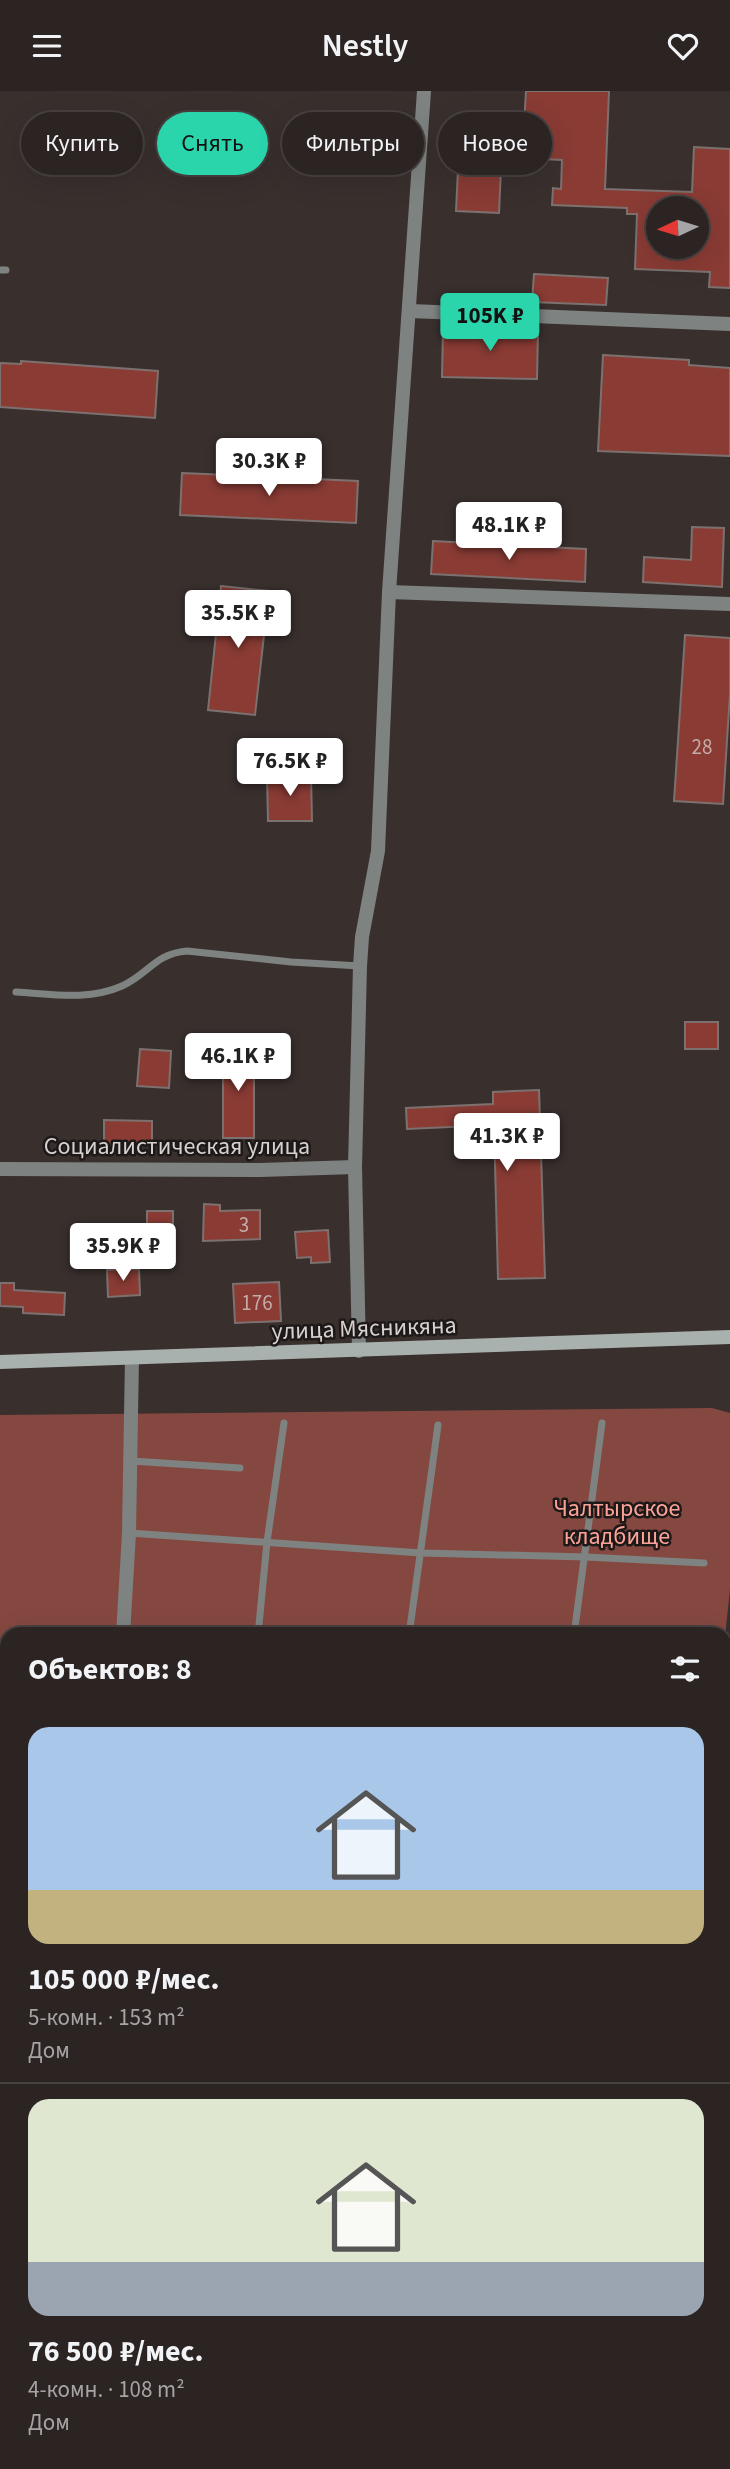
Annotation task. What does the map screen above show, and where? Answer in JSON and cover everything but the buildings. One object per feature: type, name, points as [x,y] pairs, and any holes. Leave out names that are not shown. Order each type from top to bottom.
[{"type":"street","points":[[359,1351],[355,1167],[360,966],[362,937],[378,851],[390,592],[424,91]]},
{"type":"street","points":[[410,311],[730,324]]},
{"type":"street","points":[[390,592],[730,604]]},
{"type":"street","name":"Социалистическая улица","points":[[0,1169],[246,1170],[355,1167]]},
{"type":"street","name":"улица Мясникяна","points":[[0,1362],[730,1337]]},
{"type":"street","points":[[123,1627],[129,1533],[132,1358]]},
{"type":"lane","points":[[16,992],[85,996],[107,992],[140,976],[160,958],[187,951],[360,966]]},
{"type":"lane","points":[[259,1627],[267,1542],[284,1423]]},
{"type":"lane","points":[[576,1627],[602,1423]]},
{"type":"lane","points":[[410,1627],[438,1425]]},
{"type":"lane","points":[[131,1461],[240,1468]]},
{"type":"lane","points":[[129,1533],[421,1553],[704,1563]]},
{"type":"green space","name":"Чалтырское кладбище","points":[[712,1408],[730,1413],[730,1589],[726,1627],[0,1627],[0,1415]]}]
